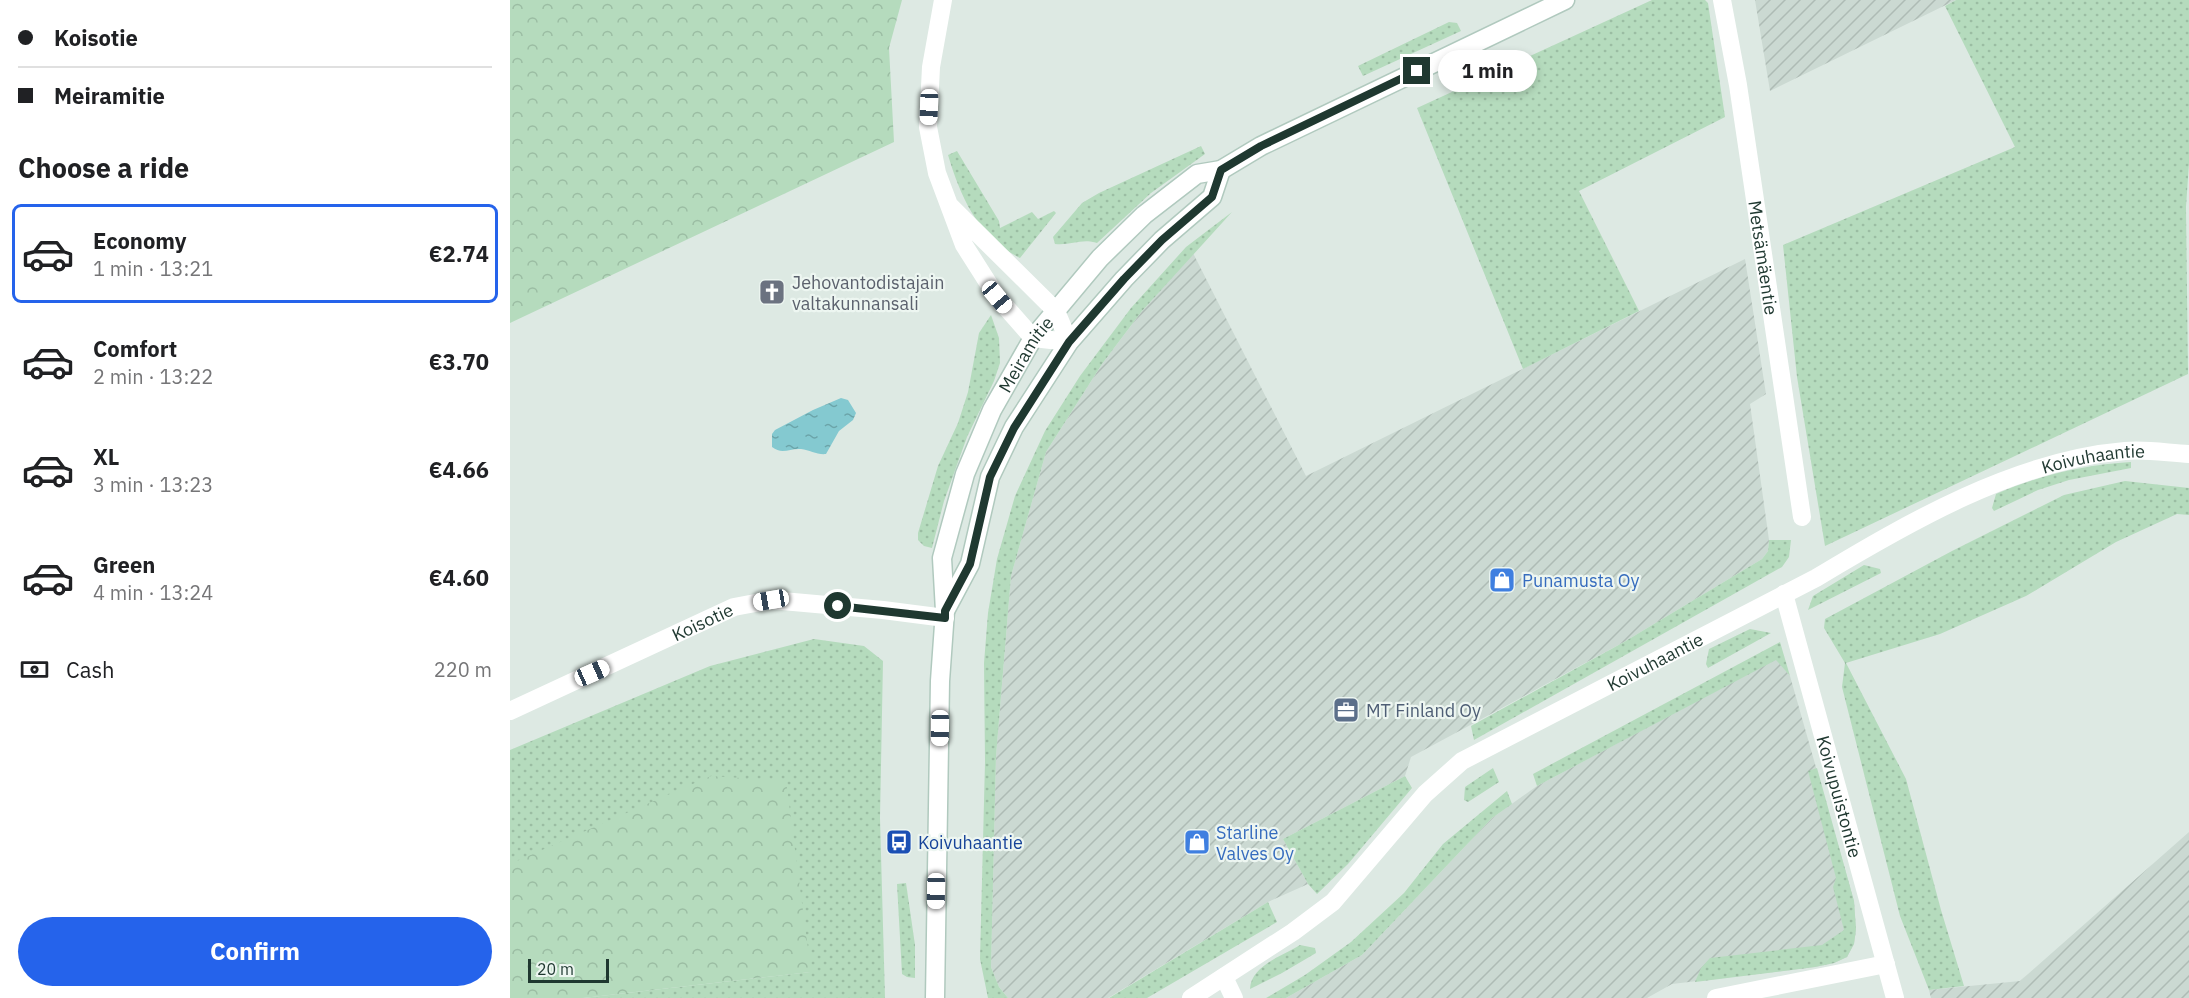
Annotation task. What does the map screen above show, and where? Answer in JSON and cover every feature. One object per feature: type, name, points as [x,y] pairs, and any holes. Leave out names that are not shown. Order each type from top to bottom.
[{"type":"street","points":[[944,0],[930,67],[928,127],[937,172],[964,245],[997,297],[1033,338],[1069,342],[1056,311],[951,207]]},
{"type":"street","name":"Meiramitie","points":[[935,998],[940,681],[945,614],[942,558],[965,474],[992,410],[1033,338],[1100,258],[1144,215],[1197,174],[1221,170],[1261,146],[1565,0]]},
{"type":"street","name":"Metsämäentie","points":[[1722,0],[1738,85],[1802,517]]},
{"type":"street","name":"Meiramitie","points":[[945,614],[970,564],[990,477],[1014,428],[1069,342],[1124,279],[1162,240],[1212,197],[1221,170]]},
{"type":"street","name":"Koivuhaantie","points":[[1191,998],[1333,902],[1425,794],[1462,761],[1816,578],[1864,549],[1955,502],[2019,475],[2068,459],[2127,451],[2189,454]]},
{"type":"street","name":"Koivupuistontie","points":[[1784,594],[1895,998]]},
{"type":"street","name":"Koisotie","points":[[510,711],[734,607],[771,600],[945,614]]},
{"type":"street","points":[[1716,998],[1886,964]]},
{"type":"street","points":[[1224,977],[1234,998]]},
{"type":"shaded area","points":[[1755,0],[1956,0],[1770,91]]},
{"type":"shaded area","points":[[1193,253],[1306,476],[1745,259],[1766,394],[1750,404],[1769,540],[1768,551],[1762,559],[1624,642],[1411,757],[1405,776],[1283,839],[1308,884],[1268,902],[1108,998],[1008,998],[999,987],[991,967],[996,756],[1011,576],[1046,452],[1102,364],[1142,311]]},
{"type":"shaded area","points":[[1776,659],[1790,676],[1854,901],[1856,930],[1854,944],[1847,957],[1834,963],[1815,967],[1672,984],[1647,998],[1286,998],[1362,955],[1492,818],[1537,786]]},
{"type":"shaded area","points":[[2189,832],[2189,998],[1931,998],[1929,990],[2020,981]]},
{"type":"green space","points":[[510,0],[902,0],[889,48],[894,142],[510,323]]},
{"type":"green space","points":[[1652,0],[1705,0],[1708,3],[1725,117],[1579,191],[1639,311],[1523,369],[1417,108]]},
{"type":"green space","points":[[1956,0],[2189,0],[2189,163],[2186,207],[2188,374],[1825,546],[1797,377],[1783,245],[2015,147],[1945,6]]},
{"type":"green space","points":[[1449,22],[1457,23],[1461,31],[1363,76],[1358,66]]},
{"type":"green space","points":[[1201,146],[1205,154],[1151,193],[1097,243],[1086,241],[1055,244],[1053,237],[1082,203]]},
{"type":"green space","points":[[957,151],[999,221],[1000,228],[1032,212],[1038,219],[1054,211],[1056,213],[1020,258],[993,239],[973,215],[965,201],[948,155]]},
{"type":"green space","points":[[1232,212],[1142,311],[1102,364],[1046,452],[1011,576],[996,756],[991,967],[999,987],[1008,998],[988,998],[980,959],[985,762],[984,663],[988,613],[997,559],[1015,496],[1045,431],[1080,376],[1131,308],[1186,247]]},
{"type":"green space","points":[[991,315],[999,338],[1000,363],[994,381],[967,437],[944,501],[932,548],[924,546],[918,540],[918,533],[938,466],[958,423],[968,392],[979,333]]},
{"type":"green space","points":[[2131,462],[2131,468],[2069,480],[2038,490],[1994,511],[1992,508],[1996,494],[2029,481],[2079,468]]},
{"type":"green space","points":[[2125,481],[2189,488],[2189,515],[2177,514],[2116,542],[2026,596],[1940,634],[1846,663],[1906,779],[1964,986],[1929,990],[1900,916],[1842,687],[1845,663],[1824,628],[1825,619],[1952,551],[2064,495]]},
{"type":"green space","points":[[1769,540],[1791,540],[1789,557],[1782,567],[1474,740],[1471,726],[1624,642],[1762,559],[1768,551]]},
{"type":"green space","points":[[1864,565],[1880,569],[1881,573],[1808,610],[1813,596]]},
{"type":"green space","points":[[1750,629],[1771,633],[1708,668],[1706,664],[1709,649]]},
{"type":"green space","points":[[814,639],[864,646],[883,661],[880,818],[885,998],[583,998],[810,972],[510,864],[510,750],[710,666]]},
{"type":"green space","points":[[1780,642],[1790,676],[1776,660],[1537,786],[1533,774]]},
{"type":"green space","points":[[1493,768],[1499,782],[1468,802],[1464,800],[1465,787]]},
{"type":"green space","points":[[1817,768],[1854,901],[1856,929],[1854,944],[1847,957],[1834,963],[1815,967],[1695,982],[1701,968],[1710,958],[1822,945],[1844,930],[1833,887],[1836,878],[1808,771]]},
{"type":"green space","points":[[711,776],[786,781],[811,972],[583,998],[510,998],[510,864]]},
{"type":"green space","points":[[1405,776],[1412,788],[1348,864],[1317,894],[1308,884],[1283,839]]},
{"type":"green space","points":[[1507,791],[1512,804],[1492,818],[1362,955],[1286,998],[1266,998],[1305,975],[1351,942],[1404,893],[1443,844]]},
{"type":"green space","points":[[906,883],[915,945],[915,978],[902,974],[897,884]]},
{"type":"green space","points":[[1268,902],[1277,922],[1147,998],[1109,998]]},
{"type":"green space","points":[[1300,945],[1315,948],[1316,953],[1250,989],[1256,974],[1262,968]]},
{"type":"water","points":[[841,398],[848,400],[856,413],[853,420],[839,431],[826,454],[801,449],[779,451],[772,447],[772,434],[775,430]]},
{"type":"place","name":"Jehovantodistajain valtakunnansali","points":[[772,292]]},
{"type":"place","name":"Punamusta Oy","points":[[1502,580]]},
{"type":"place","name":"MT Finland Oy","points":[[1346,710]]},
{"type":"place","name":"Koivuhaantie","points":[[899,842]]},
{"type":"place","name":"Starline Valves Oy","points":[[1197,842]]},
{"type":"route","points":[[838,606],[945,618],[945,611],[970,564],[990,477],[1014,428],[1069,342],[1124,279],[1162,240],[1212,197],[1221,170],[1261,146],[1417,71]]}]
